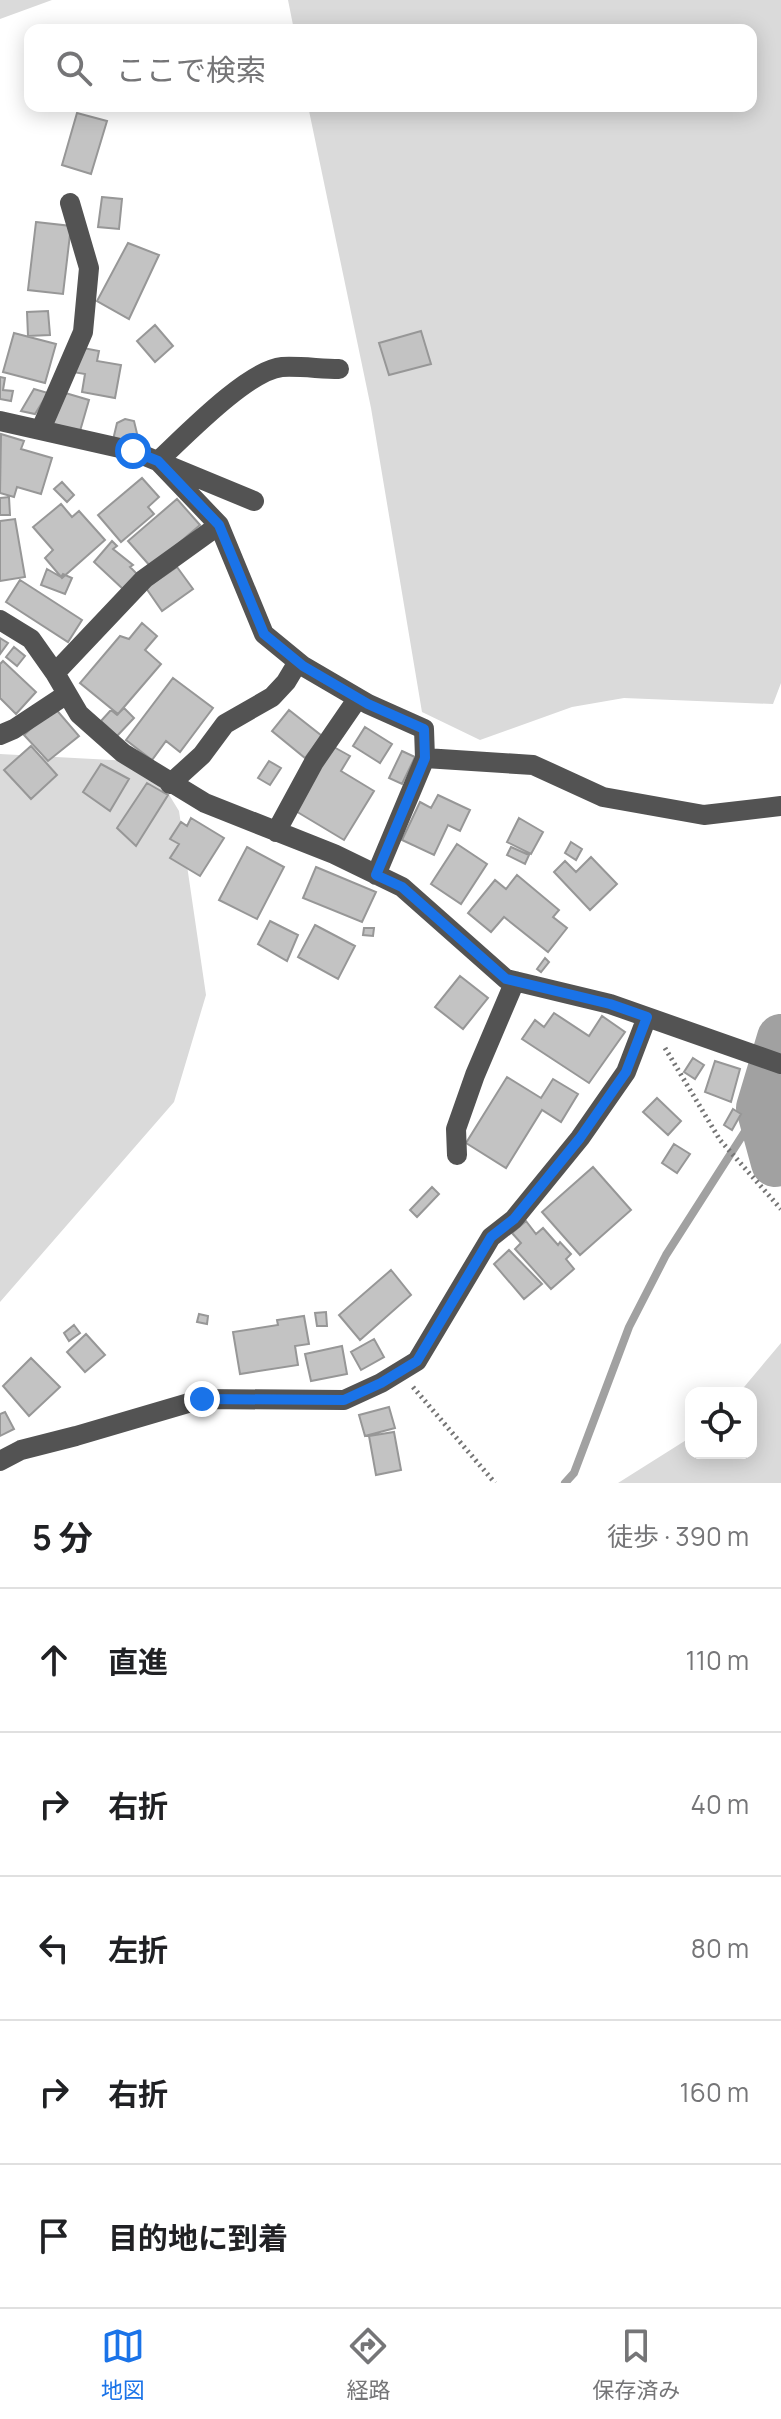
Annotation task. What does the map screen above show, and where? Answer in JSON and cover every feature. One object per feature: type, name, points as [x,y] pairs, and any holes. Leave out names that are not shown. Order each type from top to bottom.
[{"type":"street","points":[[41,429],[83,332],[89,268],[70,203]]},
{"type":"street","points":[[158,461],[246,384],[279,367],[339,369]]},
{"type":"street","points":[[0,421],[133,451],[254,501]]},
{"type":"street","points":[[158,461],[219,525],[264,634],[298,662],[358,698],[424,729],[425,758],[376,875]]},
{"type":"street","points":[[55,673],[144,579],[219,525]]},
{"type":"street","points":[[0,620],[31,639],[79,714],[100,735],[170,784],[205,803],[334,854],[402,887],[506,979],[610,1004],[781,1064]]},
{"type":"street","points":[[170,784],[202,755],[225,724],[272,697],[298,662]]},
{"type":"street","points":[[0,735],[67,694]]},
{"type":"street","points":[[276,832],[314,762],[358,698]]},
{"type":"street","points":[[425,758],[533,765],[603,797],[704,815],[781,806]]},
{"type":"street","points":[[457,1155],[456,1129],[515,981]]},
{"type":"street","points":[[0,1461],[21,1450],[202,1399],[344,1400],[417,1361],[491,1237],[514,1219],[580,1138],[626,1072],[647,1017]]},
{"type":"path","points":[[647,1017],[720,1140],[781,1209]]},
{"type":"path","points":[[400,1371],[495,1483]]},
{"type":"shaded area","points":[[0,0],[52,0],[0,19]]},
{"type":"shaded area","points":[[288,0],[781,0],[781,683],[773,704],[624,698],[572,707],[480,740],[422,712],[371,408],[309,112],[757,112],[757,24],[293,24]]},
{"type":"shaded area","points":[[0,754],[149,762],[179,811],[206,995],[174,1102],[0,1302]]},
{"type":"shaded area","points":[[781,1343],[781,1483],[618,1483],[685,1441],[685,1459],[757,1459],[757,1387],[744,1387]]},
{"type":"building","points":[[77,113],[107,121],[91,174],[62,165]]},
{"type":"building","points":[[102,197],[122,199],[119,229],[98,227]]},
{"type":"building","points":[[36,222],[71,226],[63,294],[28,290]]},
{"type":"building","points":[[128,243],[159,255],[129,319],[97,301]]},
{"type":"building","points":[[48,311],[50,335],[28,336],[27,312]]},
{"type":"building","points":[[155,325],[173,346],[155,362],[137,341]]},
{"type":"building","points":[[421,331],[431,364],[389,375],[379,343]]},
{"type":"building","points":[[14,333],[56,344],[45,383],[3,372]]},
{"type":"building","points":[[78,347],[99,351],[97,361],[121,365],[115,398],[82,392],[85,374],[73,372]]},
{"type":"building","points":[[0,377],[5,378],[3,390],[13,391],[11,401],[0,399]]},
{"type":"building","points":[[34,389],[48,393],[35,414],[21,411]]},
{"type":"building","points":[[62,392],[89,400],[80,431],[53,424]]},
{"type":"building","points":[[125,419],[134,421],[140,446],[113,440],[117,423]]},
{"type":"building","points":[[1,434],[24,441],[21,449],[52,458],[41,494],[17,487],[14,497],[0,493]]},
{"type":"building","points":[[142,478],[159,497],[148,507],[154,514],[121,542],[98,515]]},
{"type":"building","points":[[62,482],[74,495],[67,502],[54,489]]},
{"type":"building","points":[[9,497],[10,515],[0,515],[0,498]]},
{"type":"building","points":[[177,499],[200,525],[151,567],[128,541]]},
{"type":"building","points":[[61,504],[72,517],[79,511],[105,540],[62,578],[45,558],[53,550],[33,527]]},
{"type":"building","points":[[15,519],[25,577],[0,581],[0,521]]},
{"type":"building","points":[[112,541],[117,546],[113,549],[133,565],[130,567],[137,574],[123,589],[94,562]]},
{"type":"building","points":[[177,567],[193,589],[162,611],[146,588]]},
{"type":"building","points":[[47,569],[61,577],[63,574],[72,578],[65,594],[41,585]]},
{"type":"building","points":[[20,580],[82,620],[68,642],[6,602]]},
{"type":"building","points":[[142,623],[157,636],[145,650],[161,664],[118,714],[80,683],[120,636],[129,639]]},
{"type":"building","points":[[0,638],[8,643],[0,654]]},
{"type":"building","points":[[14,647],[25,656],[17,666],[6,657]]},
{"type":"building","points":[[3,661],[36,692],[16,714],[0,698],[0,664]]},
{"type":"building","points":[[173,678],[213,708],[180,752],[166,741],[152,760],[126,740]]},
{"type":"building","points":[[54,707],[79,736],[48,761],[24,735]]},
{"type":"building","points":[[124,708],[134,718],[117,736],[101,721],[111,710],[117,715]]},
{"type":"building","points":[[289,710],[322,736],[305,758],[272,731]]},
{"type":"building","points":[[365,727],[392,744],[380,763],[353,746]]},
{"type":"building","points":[[31,746],[57,775],[31,799],[4,770]]},
{"type":"building","points":[[332,746],[350,756],[341,771],[374,791],[344,840],[294,810]]},
{"type":"building","points":[[402,751],[415,757],[402,784],[389,778]]},
{"type":"building","points":[[269,761],[281,768],[270,785],[258,778]]},
{"type":"building","points":[[101,764],[129,779],[110,811],[83,792]]},
{"type":"building","points":[[147,783],[168,795],[136,846],[117,828]]},
{"type":"building","points":[[438,795],[470,810],[460,831],[448,825],[434,855],[402,840],[420,802],[431,808]]},
{"type":"building","points":[[191,818],[224,838],[200,876],[170,858],[179,844],[170,839],[181,822],[187,826]]},
{"type":"building","points":[[519,818],[543,832],[531,854],[507,842]]},
{"type":"building","points":[[571,842],[582,849],[576,860],[565,853]]},
{"type":"building","points":[[457,844],[487,864],[461,904],[431,884]]},
{"type":"building","points":[[247,847],[284,867],[257,919],[219,900]]},
{"type":"building","points":[[511,847],[529,855],[525,864],[507,855]]},
{"type":"building","points":[[591,857],[617,884],[590,910],[554,872],[565,861],[576,872]]},
{"type":"building","points":[[316,867],[376,892],[362,922],[303,898]]},
{"type":"building","points":[[517,875],[559,910],[553,917],[567,928],[548,952],[504,917],[491,932],[468,913],[495,880],[506,889]]},
{"type":"building","points":[[270,921],[298,935],[287,961],[258,944]]},
{"type":"building","points":[[315,925],[355,946],[338,979],[298,957]]},
{"type":"building","points":[[364,928],[374,928],[373,936],[363,935]]},
{"type":"building","points":[[545,958],[549,962],[541,972],[537,969]]},
{"type":"building","points":[[460,976],[488,998],[463,1029],[435,1007]]},
{"type":"building","points":[[554,1013],[589,1036],[602,1016],[625,1032],[589,1083],[522,1039],[535,1020],[544,1027]]},
{"type":"building","points":[[693,1058],[704,1065],[695,1079],[684,1072]]},
{"type":"building","points":[[715,1061],[740,1069],[731,1102],[705,1092]]},
{"type":"building","points":[[507,1077],[541,1098],[553,1079],[578,1094],[561,1122],[542,1110],[506,1168],[466,1143]]},
{"type":"building","points":[[657,1098],[681,1121],[668,1135],[643,1112]]},
{"type":"building","points":[[733,1109],[741,1114],[732,1130],[724,1125]]},
{"type":"building","points":[[674,1144],[690,1154],[677,1173],[662,1163]]},
{"type":"building","points":[[593,1167],[631,1210],[580,1255],[542,1212]]},
{"type":"building","points":[[432,1187],[439,1194],[417,1217],[410,1210]]},
{"type":"building","points":[[526,1221],[536,1234],[543,1228],[571,1254],[566,1259],[574,1269],[551,1289],[515,1249],[521,1243],[512,1233]]},
{"type":"building","points":[[509,1250],[542,1284],[524,1299],[494,1264]]},
{"type":"building","points":[[391,1270],[411,1295],[360,1340],[339,1315]]},
{"type":"building","points":[[326,1312],[327,1326],[317,1326],[315,1313]]},
{"type":"building","points":[[199,1314],[208,1316],[207,1324],[197,1322]]},
{"type":"building","points":[[304,1316],[309,1344],[295,1346],[298,1365],[240,1374],[233,1332],[278,1325],[277,1320]]},
{"type":"building","points":[[74,1325],[80,1333],[69,1341],[64,1333]]},
{"type":"building","points":[[86,1334],[105,1355],[85,1372],[67,1352]]},
{"type":"building","points":[[374,1339],[384,1357],[361,1370],[351,1352]]},
{"type":"building","points":[[342,1346],[347,1374],[311,1381],[305,1354]]},
{"type":"building","points":[[31,1358],[60,1387],[29,1416],[3,1386]]},
{"type":"building","points":[[389,1407],[395,1428],[365,1436],[359,1415]]},
{"type":"building","points":[[5,1412],[14,1429],[0,1436],[0,1414]]},
{"type":"building","points":[[394,1432],[401,1470],[376,1475],[369,1436]]},
{"type":"waterway","points":[[775,1163],[760,1108],[781,1038]]},
{"type":"waterway","points":[[565,1483],[574,1473],[629,1327],[666,1255],[760,1108]]},
{"type":"waterway","points":[[775,1163],[781,1171]]},
{"type":"route","points":[[133,451],[158,461],[219,525],[239,567],[264,634],[303,666],[368,704],[424,729],[425,758],[376,875],[402,887],[506,979],[610,1004],[647,1017],[626,1072],[580,1138],[514,1219],[491,1237],[417,1361],[381,1383],[344,1400],[202,1399]]}]
